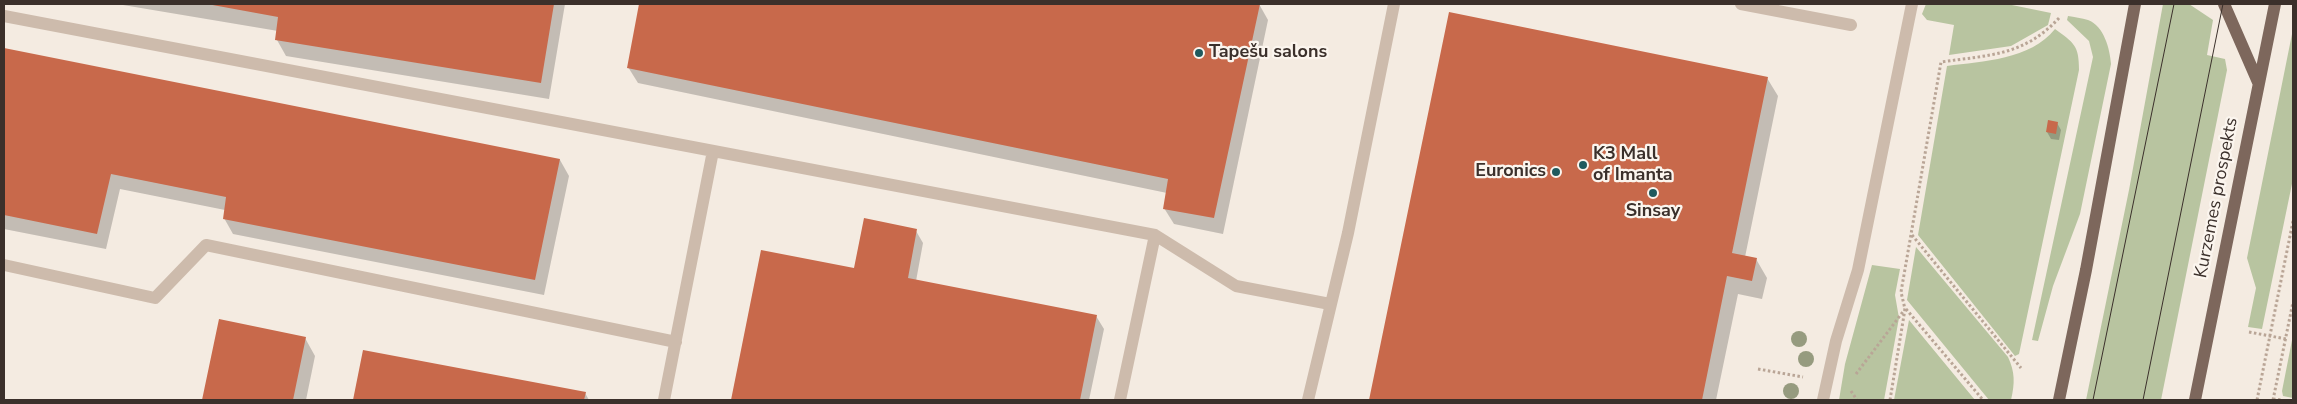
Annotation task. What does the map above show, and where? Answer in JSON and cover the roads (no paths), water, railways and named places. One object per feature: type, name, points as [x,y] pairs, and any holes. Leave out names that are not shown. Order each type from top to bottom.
[{"type":"main road","points":[[2059,400],[2086,270],[2135,4]]},
{"type":"main road","points":[[2224,4],[2258,82]]},
{"type":"main road","name":"Kurzemes prospekts","points":[[2195,400],[2275,4]]},
{"type":"lane","points":[[1308,400],[1348,233],[1394,4]]},
{"type":"lane","points":[[1741,4],[1851,25]]},
{"type":"lane","points":[[1823,400],[1836,341],[1858,270],[1912,4]]},
{"type":"lane","points":[[4,16],[1155,235],[1236,286],[1330,304]]},
{"type":"lane","points":[[664,400],[713,151]]},
{"type":"lane","points":[[1120,400],[1155,235]]},
{"type":"lane","points":[[4,265],[155,298],[206,246],[676,342]]},
{"type":"tram line","points":[[2093,400],[2174,4]]},
{"type":"tram line","points":[[2143,400],[2223,4]]},
{"type":"place","name":"Tapešu salons","points":[[1199,53]]},
{"type":"place","name":"K3 Mall of Imanta","points":[[1583,165]]},
{"type":"place","name":"Euronics","points":[[1556,172]]},
{"type":"place","name":"Sinsay","points":[[1653,193]]}]
